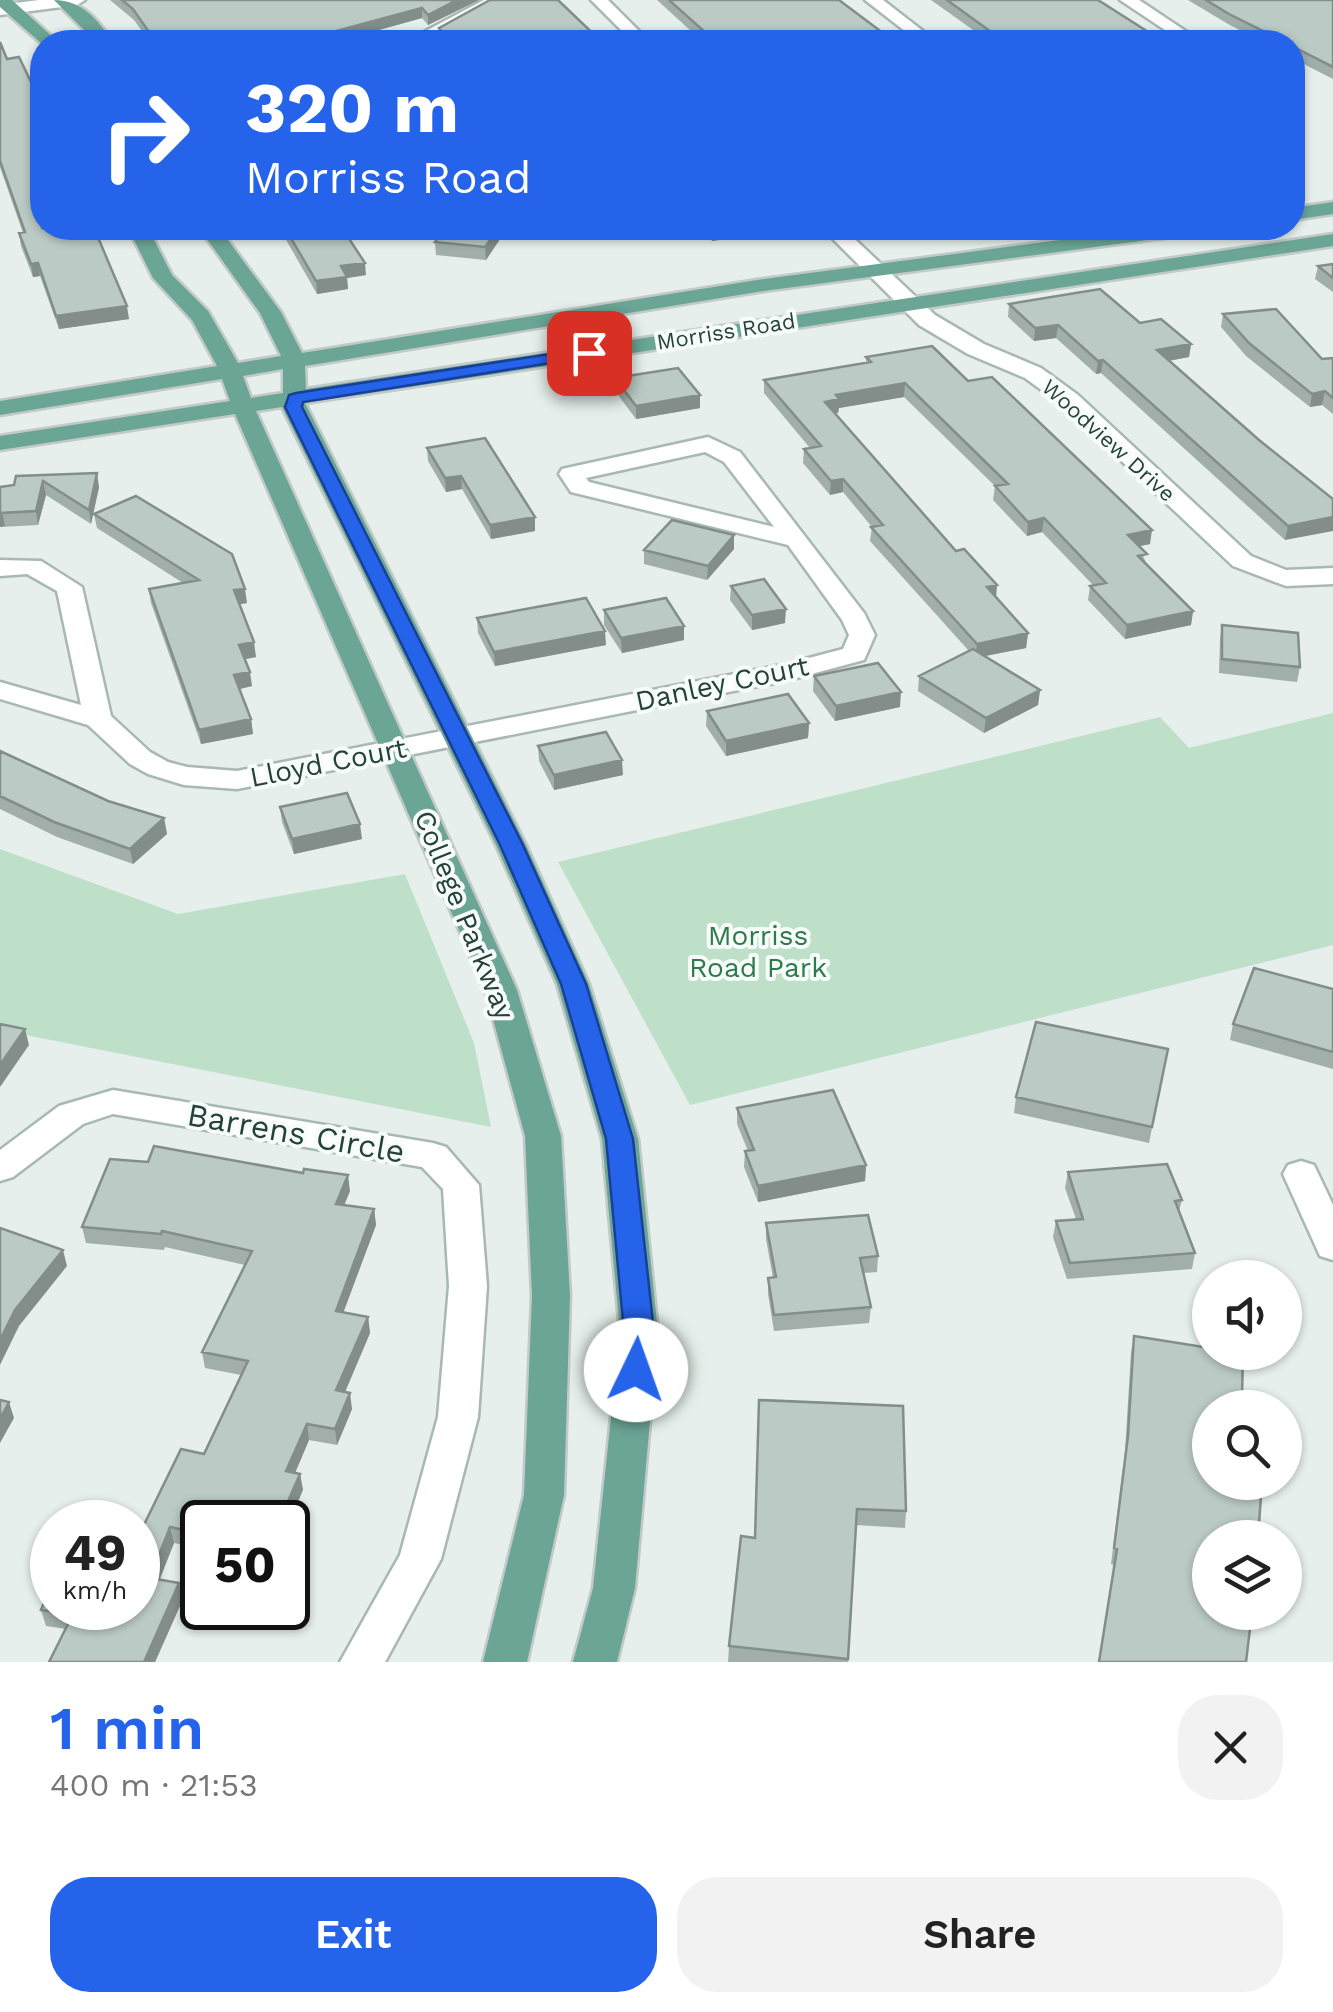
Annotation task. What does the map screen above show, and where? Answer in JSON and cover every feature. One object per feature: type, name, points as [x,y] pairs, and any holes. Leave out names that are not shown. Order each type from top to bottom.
[{"type":"main road","points":[[68,1],[94,30]]},
{"type":"main road","points":[[5,6],[35,30]]},
{"type":"main road","points":[[1305,212],[1333,208]]},
{"type":"main road","name":"College Parkway","points":[[144,240],[163,278],[200,316],[222,346],[242,405],[501,990],[543,1136],[551,1296],[544,1495],[505,1662]]},
{"type":"main road","points":[[218,240],[286,336],[299,377],[294,407],[457,735],[573,984],[620,1139],[639,1332],[614,1588],[595,1662]]},
{"type":"main road","name":"Morriss Road","points":[[0,408],[875,270],[1103,240]]},
{"type":"main road","name":"Morriss Road","points":[[0,443],[1333,240]]},
{"type":"street","points":[[438,30],[498,0]]},
{"type":"street","points":[[598,0],[629,30]]},
{"type":"street","points":[[872,0],[913,30]]},
{"type":"street","points":[[1128,0],[1175,30]]},
{"type":"street","points":[[5,6],[68,1]]},
{"type":"street","name":"Woodview Drive","points":[[844,240],[908,302],[950,336],[1051,385],[1242,562],[1265,574],[1290,580],[1333,576]]},
{"type":"street","name":"Danley Court","points":[[457,735],[788,672],[854,654],[862,635],[855,618],[798,540],[732,458],[708,444],[572,474],[580,487],[798,540]]},
{"type":"street","points":[[0,568],[32,566],[70,588],[98,719]]},
{"type":"street","name":"Lloyd Court","points":[[0,690],[98,719],[140,758],[184,776],[254,779],[457,735]]},
{"type":"street","name":"Barrens Circle","points":[[0,1168],[70,1115],[112,1102],[433,1156],[461,1185],[468,1286],[458,1417],[420,1559],[362,1662]]},
{"type":"street","points":[[1301,1174],[1333,1246]]},
{"type":"green space","name":"Morriss Road Park","points":[[1333,713],[1333,945],[690,1105],[558,862],[1160,717],[1189,748]]},
{"type":"green space","points":[[0,849],[178,914],[405,874],[474,1043],[491,1127],[0,1030]]},
{"type":"building","points":[[122,0],[457,0],[428,15],[422,8],[340,30],[148,30]]},
{"type":"building","points":[[490,0],[558,0],[589,30],[441,30]]},
{"type":"building","points":[[669,0],[839,0],[879,30],[703,30]]},
{"type":"building","points":[[947,0],[1098,0],[1145,30],[988,30]]},
{"type":"building","points":[[1206,0],[1333,0],[1333,67],[1305,53],[1305,30],[1261,30]]},
{"type":"building","points":[[0,42],[7,59],[19,57],[30,80],[30,240],[99,240],[127,306],[56,316],[38,263],[31,264],[19,233],[25,232],[0,161]]},
{"type":"building","points":[[292,240],[350,240],[365,263],[341,266],[347,277],[316,281]]},
{"type":"building","points":[[437,240],[490,240],[485,247]]},
{"type":"building","points":[[1333,264],[1333,278],[1318,266]]},
{"type":"building","points":[[1100,289],[1140,323],[1161,319],[1191,344],[1157,350],[1333,499],[1333,517],[1288,526],[1103,360],[1098,361],[1058,325],[1035,328],[1009,304]]},
{"type":"building","points":[[1276,309],[1322,359],[1333,358],[1333,398],[1325,391],[1312,394],[1249,343],[1223,314]]},
{"type":"building","points":[[932,346],[968,381],[992,377],[1152,530],[1128,535],[1147,554],[1138,556],[1193,611],[1127,625],[1090,586],[1106,583],[1044,518],[1028,522],[995,486],[1008,484],[905,383],[836,395],[839,399],[825,402],[956,551],[964,549],[997,585],[987,587],[1028,633],[977,644],[871,527],[883,525],[843,479],[831,481],[804,449],[821,446],[764,380],[871,362],[866,357]]},
{"type":"building","points":[[678,368],[700,395],[636,406],[615,378]]},
{"type":"building","points":[[485,438],[535,517],[490,525],[461,476],[445,478],[427,448]]},
{"type":"building","points":[[97,473],[89,510],[43,481],[36,511],[0,513],[0,487],[14,485],[16,476]]},
{"type":"building","points":[[136,496],[232,554],[245,589],[234,590],[254,642],[239,645],[250,672],[234,675],[251,719],[199,730],[149,589],[199,580],[94,514]]},
{"type":"building","points":[[672,520],[734,535],[708,566],[644,550]]},
{"type":"building","points":[[764,579],[786,609],[752,615],[731,586]]},
{"type":"building","points":[[586,598],[605,631],[494,652],[477,618]]},
{"type":"building","points":[[666,598],[684,626],[621,638],[604,610]]},
{"type":"building","points":[[1222,625],[1298,633],[1300,667],[1222,659]]},
{"type":"building","points":[[973,649],[1040,690],[986,718],[919,676]]},
{"type":"building","points":[[878,663],[901,692],[836,706],[814,676]]},
{"type":"building","points":[[788,694],[809,723],[726,741],[707,711]]},
{"type":"building","points":[[606,732],[622,760],[554,775],[538,746]]},
{"type":"building","points":[[0,751],[108,801],[164,818],[130,849],[54,822],[0,796]]},
{"type":"building","points":[[347,793],[360,824],[292,839],[280,807]]},
{"type":"building","points":[[1254,968],[1333,989],[1333,1052],[1233,1024]]},
{"type":"building","points":[[1036,1022],[1168,1049],[1152,1127],[1016,1097]]},
{"type":"building","points":[[0,1024],[25,1029],[0,1065]]},
{"type":"building","points":[[833,1090],[866,1165],[758,1186],[745,1151],[754,1150],[737,1108]]},
{"type":"building","points":[[154,1146],[303,1173],[304,1169],[348,1175],[336,1204],[374,1209],[336,1311],[368,1317],[336,1390],[350,1393],[335,1429],[307,1424],[286,1471],[300,1474],[289,1500],[180,1500],[180,1529],[170,1527],[160,1552],[160,1500],[156,1500],[181,1449],[204,1454],[248,1361],[202,1352],[252,1251],[162,1231],[161,1234],[82,1227],[110,1159],[148,1162]]},
{"type":"building","points":[[1167,1164],[1182,1200],[1175,1201],[1195,1253],[1070,1263],[1056,1221],[1083,1219],[1068,1172]]},
{"type":"building","points":[[868,1215],[878,1256],[860,1258],[871,1307],[774,1315],[768,1278],[776,1277],[766,1223]]},
{"type":"building","points":[[0,1228],[63,1250],[15,1310],[0,1340]]},
{"type":"building","points":[[1134,1336],[1192,1345],[1192,1370],[1243,1370],[1242,1390],[1192,1390],[1192,1500],[1261,1500],[1259,1520],[1192,1520],[1192,1630],[1250,1630],[1246,1662],[1099,1662],[1117,1549],[1114,1548],[1128,1436]]},
{"type":"building","points":[[0,1400],[9,1402],[0,1419]]},
{"type":"building","points":[[759,1400],[903,1406],[906,1511],[857,1509],[848,1659],[729,1646],[741,1536],[755,1538]]},
{"type":"building","points":[[160,1580],[179,1583],[160,1626]]},
{"type":"building","points":[[65,1630],[158,1630],[144,1662],[49,1662]]},
{"type":"route","points":[[589,353],[296,398],[294,407],[511,845],[573,984],[620,1139],[639,1332],[636,1370]]}]
